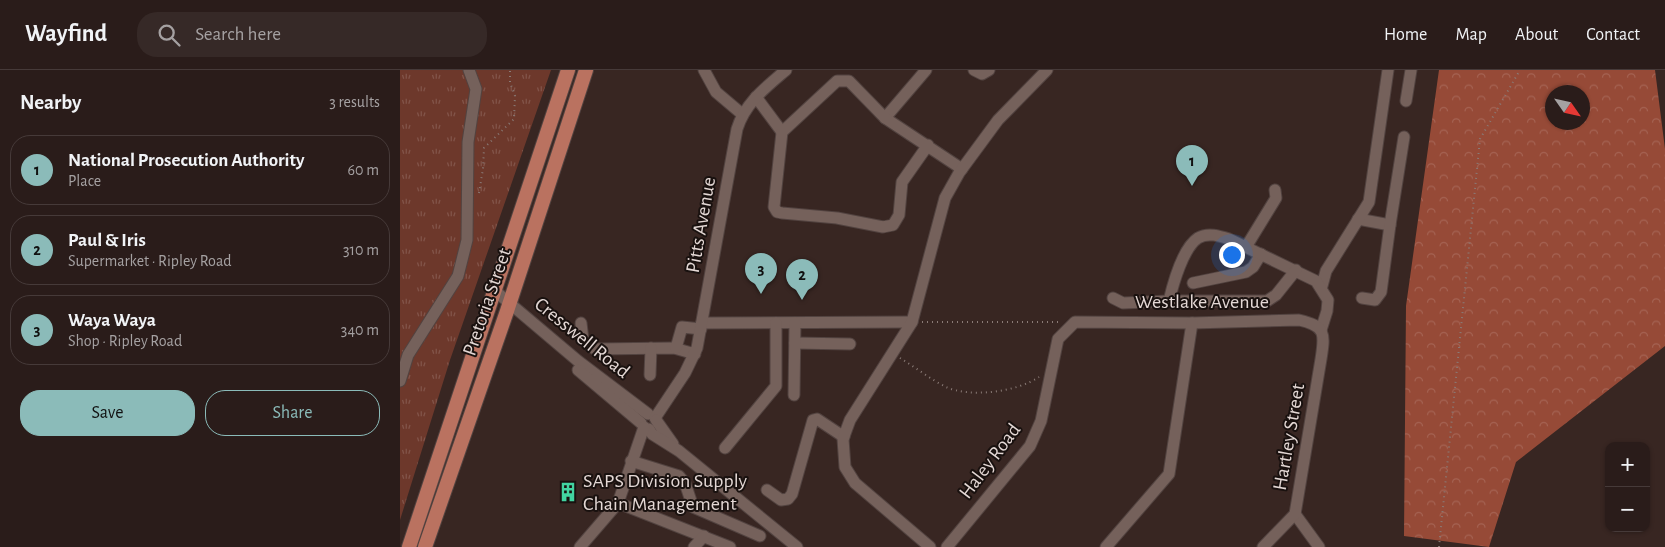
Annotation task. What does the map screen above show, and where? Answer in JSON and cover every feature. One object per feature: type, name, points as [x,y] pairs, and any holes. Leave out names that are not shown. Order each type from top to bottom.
[{"type":"main road","name":"Pretoria Street","points":[[409,547],[568,70]]},
{"type":"main road","name":"Pretoria Street","points":[[425,547],[508,307],[586,70]]},
{"type":"street","points":[[400,380],[408,355],[458,276],[467,240],[468,142],[476,89],[469,70]]},
{"type":"street","points":[[704,70],[716,92],[742,114]]},
{"type":"street","name":"Pitts Avenue","points":[[649,421],[660,403],[669,398],[694,354],[702,326],[737,130],[742,114],[756,97],[786,70]]},
{"type":"street","points":[[885,118],[926,70]]},
{"type":"street","points":[[974,70],[982,74],[989,70]]},
{"type":"street","points":[[930,547],[855,482],[845,467],[842,452],[844,437],[850,420],[912,322],[945,198],[962,169],[998,120],[1047,70]]},
{"type":"street","points":[[1322,286],[1326,271],[1368,202],[1388,70]]},
{"type":"street","points":[[1406,101],[1411,70]]},
{"type":"street","points":[[928,145],[902,182],[897,223],[883,227],[836,218],[777,212],[774,206],[782,132],[837,81],[842,79],[849,81],[885,118],[928,145],[962,169]]},
{"type":"street","points":[[756,97],[782,132]]},
{"type":"street","points":[[1362,298],[1375,300],[1382,292],[1404,137]]},
{"type":"street","points":[[1246,247],[1276,198],[1275,190]]},
{"type":"street","points":[[1358,219],[1390,225]]},
{"type":"street","points":[[1169,301],[1180,266],[1200,237],[1220,236],[1316,281],[1322,286],[1328,300]]},
{"type":"street","points":[[1193,283],[1246,272],[1253,268],[1261,254]]},
{"type":"street","name":"Hartley Street","points":[[1263,547],[1294,514],[1322,359],[1323,346],[1318,326],[1328,311],[1328,300],[1336,256]]},
{"type":"street","points":[[1113,298],[1123,303],[1267,301],[1276,296],[1296,270]]},
{"type":"street","name":"Cresswell Road","points":[[492,295],[649,421],[652,434],[679,451],[797,547]]},
{"type":"street","name":"Westlake Avenue","points":[[1074,322],[1192,323],[1299,320],[1318,326]]},
{"type":"street","points":[[676,348],[682,327],[796,322],[912,322]]},
{"type":"street","points":[[794,395],[796,322]]},
{"type":"street","name":"Haley Road","points":[[947,547],[1030,446],[1041,421],[1058,339],[1074,322]]},
{"type":"street","points":[[581,323],[583,340],[590,347],[676,348],[694,354]]},
{"type":"street","points":[[725,448],[776,386],[776,323]]},
{"type":"street","points":[[1106,547],[1169,474],[1192,323]]},
{"type":"street","points":[[795,343],[850,344]]},
{"type":"street","points":[[650,374],[651,348]]},
{"type":"street","points":[[767,490],[781,500],[788,499],[792,494],[813,420],[816,419],[844,437]]},
{"type":"street","points":[[580,547],[618,503],[631,461],[649,421]]},
{"type":"street","points":[[631,461],[679,476],[685,483],[693,507],[760,536]]},
{"type":"street","points":[[618,503],[730,547]]},
{"type":"street","points":[[1294,514],[1319,547]]},
{"type":"street","points":[[694,547],[704,536]]},
{"type":"path","points":[[476,201],[483,169],[484,148],[514,119],[515,96],[510,82],[510,70]]},
{"type":"path","points":[[1439,547],[1480,139],[1520,70]]},
{"type":"path","points":[[912,322],[1074,322]]},
{"type":"path","points":[[892,352],[940,384],[966,392],[1013,388],[1032,382],[1051,369]]},
{"type":"green space","points":[[400,70],[551,70],[450,360],[400,520]]},
{"type":"green space","points":[[1439,70],[1655,70],[1665,149],[1665,346],[1516,462],[1489,547],[1404,536],[1406,306]]},
{"type":"place","name":"National Prosecution Authority","points":[[1192,186]]},
{"type":"place","name":"Waya Waya","points":[[761,294]]},
{"type":"place","name":"Paul & Iris","points":[[802,300]]},
{"type":"place","name":"SAPS Division Supply Chain Management","points":[[568,492]]}]
